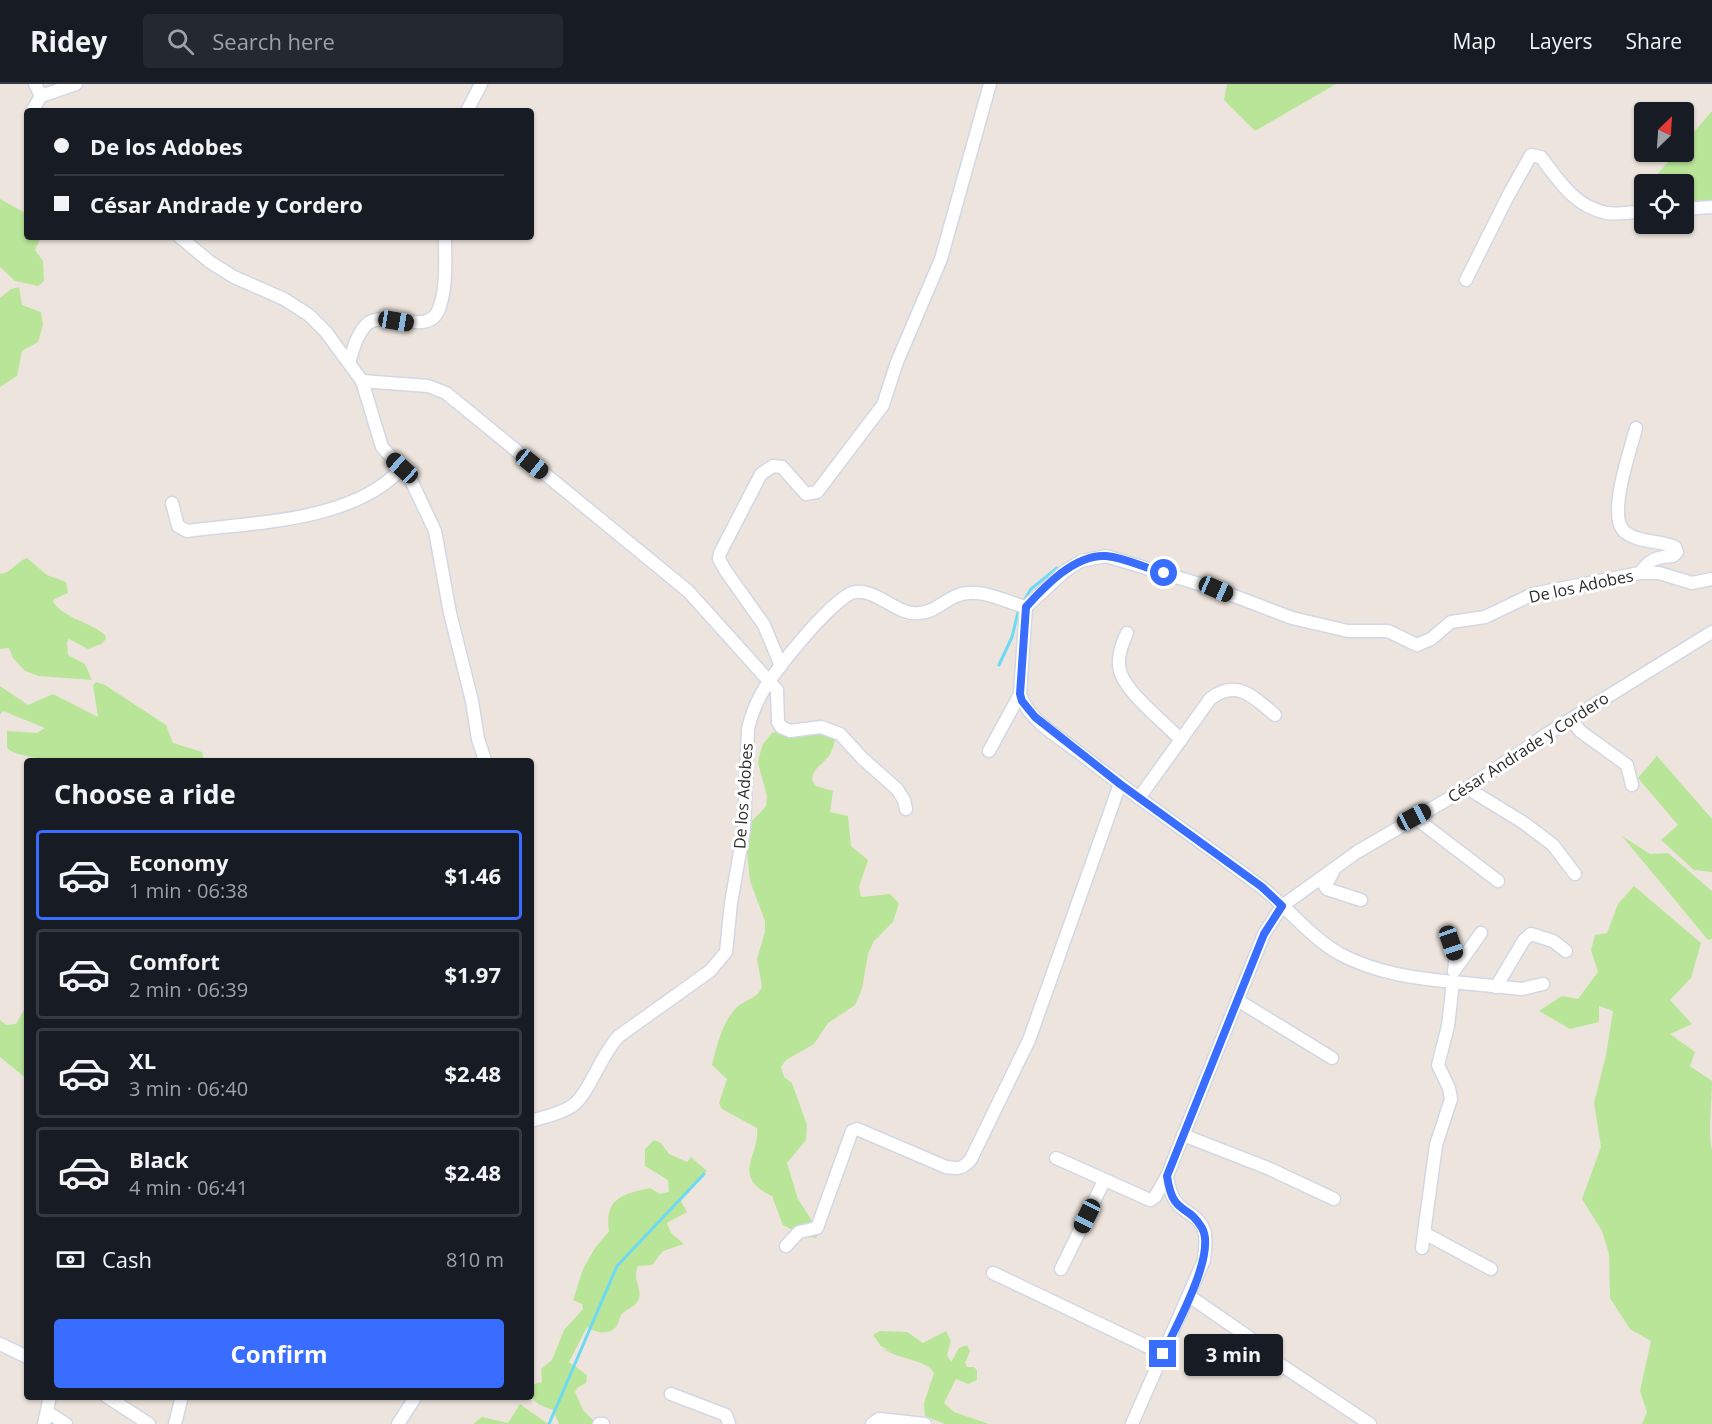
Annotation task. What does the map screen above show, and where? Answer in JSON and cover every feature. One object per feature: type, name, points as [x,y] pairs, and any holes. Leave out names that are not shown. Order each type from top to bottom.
[{"type":"street","points":[[35,84],[41,96]]},
{"type":"street","points":[[34,108],[41,96],[76,84]]},
{"type":"street","points":[[469,108],[481,84]]},
{"type":"street","points":[[781,666],[764,625],[725,570],[719,559],[720,553],[761,474],[766,469],[782,467],[806,494],[817,492],[848,449],[879,414],[897,362],[941,259],[990,84]]},
{"type":"street","points":[[1466,280],[1531,155],[1541,157],[1568,193],[1596,210],[1608,214],[1634,212]]},
{"type":"street","points":[[1694,208],[1712,207]]},
{"type":"street","points":[[184,240],[210,262],[234,277],[284,299],[309,315],[326,332],[362,381],[382,447],[402,468],[423,502],[435,531],[450,613],[484,758]]},
{"type":"street","points":[[349,363],[356,340],[367,324],[380,318],[422,322],[432,319],[440,308],[445,240]]},
{"type":"street","points":[[362,381],[428,386],[446,393],[688,591],[777,690],[778,722],[782,727],[790,731],[821,727],[840,734],[897,789],[906,808]]},
{"type":"street","points":[[1636,428],[1616,512],[1618,523],[1625,532],[1643,539],[1669,544],[1675,547],[1677,552],[1673,556],[1657,557],[1648,561],[1640,573]]},
{"type":"street","points":[[172,503],[178,526],[187,531],[302,515],[352,502],[381,487],[402,468]]},
{"type":"street","name":"De los Adobes","points":[[534,1120],[574,1105],[581,1097],[606,1049],[619,1036],[710,971],[726,952],[731,903],[744,829],[748,729],[752,712],[769,681],[835,603],[856,592],[870,594],[917,614],[933,610],[956,596],[967,593],[980,593],[1020,605],[1081,561],[1106,556],[1216,589],[1292,618],[1348,631],[1388,631],[1417,645],[1431,639],[1451,622],[1485,617],[1533,594],[1640,573],[1659,573],[1692,583],[1712,579]]},
{"type":"street","points":[[1020,605],[1020,694],[1022,701],[1035,717],[1120,784],[1262,887],[1337,952],[1365,966],[1397,975],[1451,978],[1496,987],[1522,989],[1543,984]]},
{"type":"street","name":"César Andrade y Cordero","points":[[1104,1181],[1150,1200],[1155,1197],[1167,1176],[1184,1135],[1264,934],[1282,906],[1337,866],[1414,817],[1467,788],[1571,719],[1712,632]]},
{"type":"street","points":[[1127,633],[1119,658],[1120,674],[1181,740]]},
{"type":"street","points":[[1139,798],[1210,699],[1218,693],[1236,688],[1246,692],[1275,715]]},
{"type":"street","points":[[989,751],[1020,694]]},
{"type":"street","points":[[1571,719],[1580,731],[1627,765],[1632,785]]},
{"type":"street","points":[[786,1246],[799,1232],[817,1228],[852,1131],[857,1129],[946,1167],[959,1169],[971,1159],[1029,1040],[1105,820],[1120,784]]},
{"type":"street","points":[[1467,788],[1524,823],[1553,845],[1575,874]]},
{"type":"street","points":[[1414,817],[1498,881]]},
{"type":"street","points":[[1337,866],[1326,886],[1327,890],[1361,900]]},
{"type":"street","points":[[1451,978],[1481,933]]},
{"type":"street","points":[[1496,987],[1524,940],[1531,934],[1553,941],[1566,951]]},
{"type":"street","points":[[1422,1248],[1426,1234],[1436,1145],[1451,1099],[1449,1088],[1438,1065],[1449,1026],[1451,978],[1456,957],[1451,943]]},
{"type":"street","points":[[1239,1001],[1332,1058]]},
{"type":"street","points":[[1184,1135],[1260,1165],[1334,1199]]},
{"type":"street","points":[[1056,1158],[1104,1181],[1061,1269]]},
{"type":"street","points":[[1133,1424],[1204,1260],[1205,1238],[1200,1224],[1174,1203],[1169,1194],[1167,1176]]},
{"type":"street","points":[[1426,1234],[1491,1269]]},
{"type":"street","points":[[993,1273],[1163,1354]]},
{"type":"street","points":[[1189,1296],[1250,1338],[1263,1353],[1370,1424]]},
{"type":"street","points":[[0,1344],[24,1356]]},
{"type":"street","points":[[670,1394],[726,1415],[729,1424]]},
{"type":"street","points":[[49,1400],[45,1418],[66,1424]]},
{"type":"street","points":[[112,1400],[149,1424]]},
{"type":"street","points":[[175,1424],[181,1400]]},
{"type":"street","points":[[398,1424],[413,1400]]},
{"type":"street","points":[[872,1424],[879,1419],[922,1424]]},
{"type":"green space","points":[[1227,84],[1336,84],[1255,131],[1224,100]]},
{"type":"green space","points":[[1712,111],[1712,201],[1694,202],[1694,174],[1657,174],[1668,162],[1694,162],[1694,132]]},
{"type":"green space","points":[[0,199],[24,212],[24,240],[40,240],[35,250],[43,261],[44,281],[38,286],[15,281],[0,267]]},
{"type":"green space","points":[[19,287],[22,305],[41,312],[43,325],[38,342],[22,351],[17,376],[0,387],[0,298],[11,289]]},
{"type":"green space","points":[[27,558],[47,575],[66,582],[68,593],[54,599],[53,602],[59,608],[105,635],[106,639],[101,644],[88,649],[69,639],[67,642],[68,655],[85,664],[92,680],[39,676],[25,671],[13,658],[9,648],[0,649],[0,574],[7,572]]},
{"type":"green space","points":[[96,682],[105,685],[166,725],[173,743],[202,752],[204,758],[41,758],[20,754],[7,748],[7,731],[37,733],[45,728],[3,711],[0,715],[0,686],[28,705],[53,694],[98,717],[93,685]]},
{"type":"green space","points":[[826,721],[837,729],[834,744],[830,754],[814,773],[812,780],[816,786],[833,791],[830,812],[848,816],[851,846],[868,860],[859,887],[861,897],[890,894],[899,903],[893,922],[874,941],[868,954],[862,989],[855,1005],[828,1023],[814,1044],[786,1060],[781,1067],[784,1077],[792,1083],[807,1125],[806,1140],[787,1163],[798,1199],[819,1232],[816,1238],[804,1236],[783,1225],[772,1196],[759,1189],[752,1181],[750,1165],[757,1138],[757,1128],[722,1109],[719,1103],[727,1079],[712,1065],[727,1020],[740,1004],[758,994],[762,986],[757,959],[765,932],[765,921],[750,881],[746,840],[751,822],[766,806],[767,796],[758,763],[763,744],[772,733]]},
{"type":"green space","points":[[1657,756],[1712,819],[1712,872],[1694,870],[1661,840],[1678,825],[1638,778]]},
{"type":"green space","points":[[1622,836],[1650,854],[1668,853],[1712,891],[1712,939],[1708,940]]},
{"type":"green space","points":[[1634,886],[1701,943],[1691,978],[1670,1000],[1692,1024],[1670,1034],[1695,1052],[1690,1066],[1712,1081],[1710,1128],[1712,1149],[1712,1424],[1642,1424],[1647,1412],[1640,1391],[1651,1341],[1630,1329],[1610,1298],[1609,1254],[1602,1231],[1582,1199],[1601,1147],[1594,1103],[1606,1055],[1613,1011],[1599,1006],[1599,1022],[1570,1029],[1539,1011],[1562,996],[1578,999],[1598,972],[1591,950],[1595,935],[1607,933],[1618,904]]},
{"type":"green space","points":[[24,1010],[24,1077],[0,1057],[0,1020],[6,1025],[16,1024]]},
{"type":"green space","points":[[654,1140],[661,1143],[669,1154],[687,1162],[691,1157],[707,1171],[681,1201],[687,1212],[667,1223],[671,1233],[684,1244],[663,1251],[652,1265],[638,1266],[636,1276],[639,1298],[636,1304],[622,1314],[617,1326],[609,1332],[587,1327],[569,1362],[587,1375],[586,1383],[577,1388],[575,1392],[583,1410],[597,1424],[559,1424],[553,1410],[534,1400],[534,1384],[542,1382],[541,1369],[552,1360],[564,1330],[583,1309],[582,1304],[573,1300],[583,1269],[595,1248],[609,1231],[608,1220],[612,1205],[623,1196],[640,1190],[650,1188],[660,1194],[669,1192],[668,1180],[645,1166],[645,1149]]},
{"type":"green space","points":[[880,1331],[907,1332],[923,1343],[946,1331],[951,1341],[947,1355],[951,1362],[959,1348],[967,1345],[970,1351],[965,1363],[967,1367],[974,1367],[977,1370],[977,1380],[968,1384],[956,1379],[944,1403],[954,1412],[989,1424],[945,1424],[925,1416],[924,1403],[934,1373],[919,1362],[896,1355],[882,1348],[892,1352],[881,1346],[873,1335]]},
{"type":"green space","points":[[520,1404],[548,1424],[473,1424],[482,1417],[508,1423]]},
{"type":"waterway","points":[[1023,602],[1031,589],[1057,568]]},
{"type":"waterway","points":[[999,665],[1012,637],[1019,608]]},
{"type":"waterway","points":[[549,1424],[617,1266],[704,1174]]},
{"type":"route","points":[[1163,1354],[1204,1260],[1205,1238],[1200,1224],[1174,1203],[1169,1194],[1167,1176],[1264,934],[1282,906],[1262,887],[1120,784],[1035,717],[1022,701],[1020,694],[1026,607],[1065,571],[1081,561],[1106,556],[1164,573]]}]
